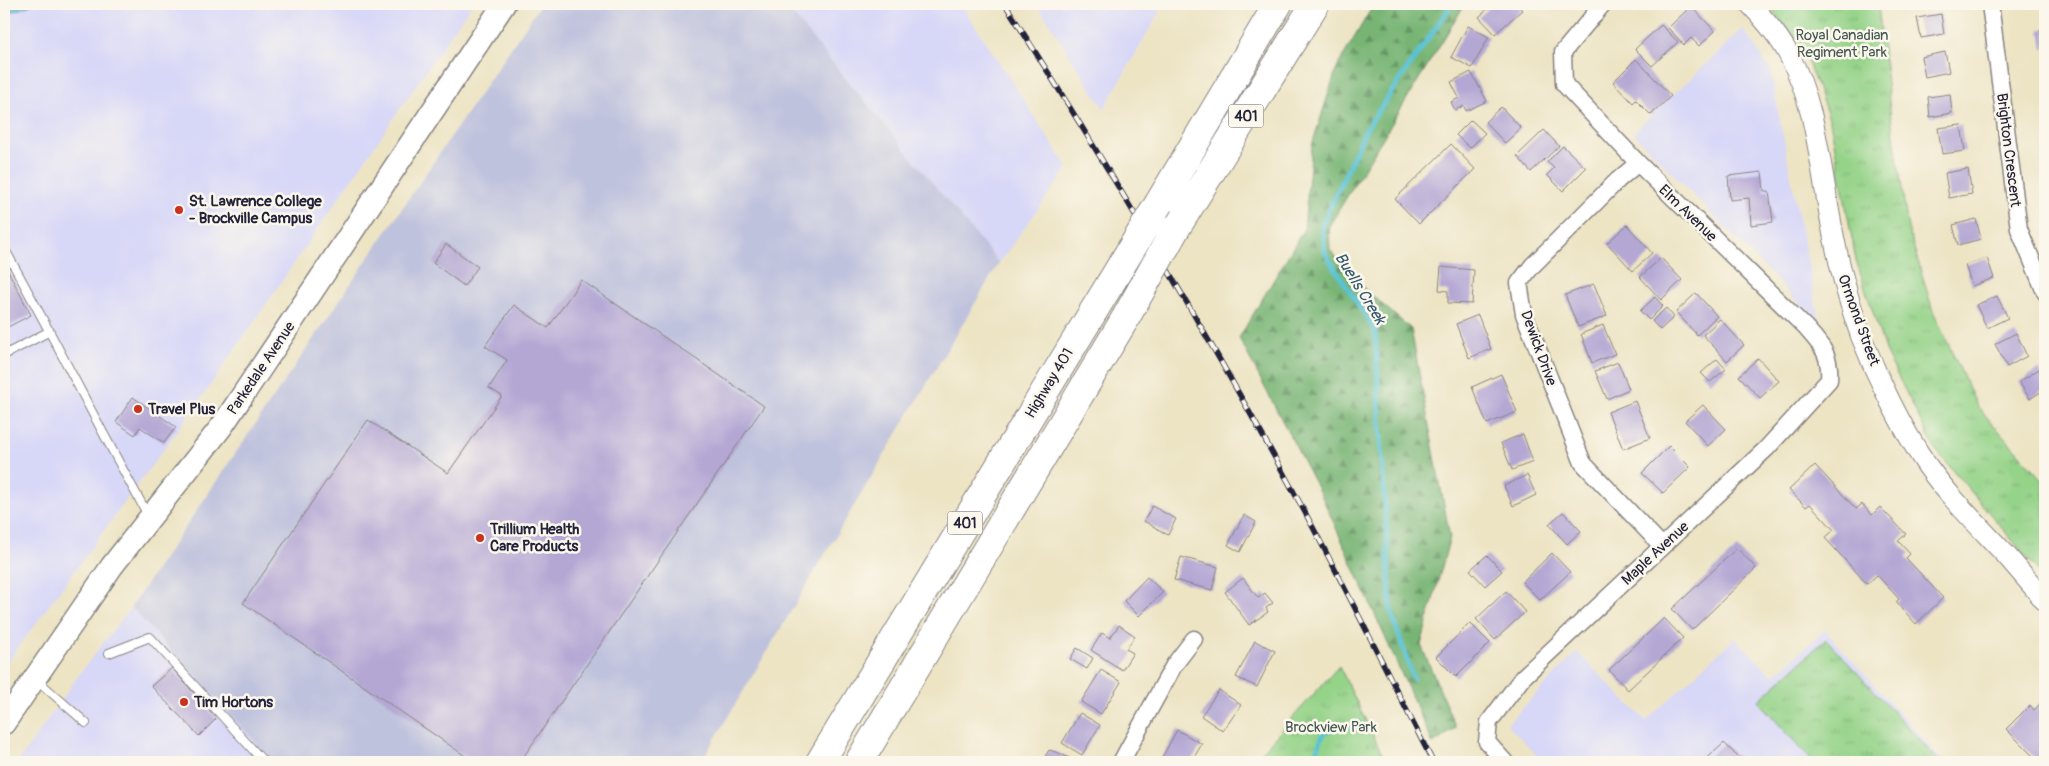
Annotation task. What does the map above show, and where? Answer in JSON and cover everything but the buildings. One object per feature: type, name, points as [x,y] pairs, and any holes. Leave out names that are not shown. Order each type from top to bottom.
[{"type":"highway","name":"Highway 401","points":[[820,762],[1278,4]]},
{"type":"highway","name":"401","points":[[859,762],[1125,318],[1176,228],[1316,4]]},
{"type":"main road","name":"Parkedale Avenue","points":[[4,723],[76,618],[149,517],[222,426],[503,4]]},
{"type":"street","name":"Elm Avenue","points":[[1604,4],[1563,52],[1564,84],[1638,163],[1806,328],[1824,349],[1829,367]]},
{"type":"street","name":"Ormond Street","points":[[1750,4],[1770,25],[1788,54],[1802,84],[1812,115],[1819,147],[1828,210],[1840,271],[1861,336],[1890,399],[1926,464],[1963,510],[2045,601]]},
{"type":"street","name":"Brighton Crescent","points":[[1990,4],[2019,229],[2045,292]]},
{"type":"street","name":"Dewick Drive","points":[[1638,163],[1618,180],[1532,266],[1519,283],[1524,314],[1583,463],[1662,546]]},
{"type":"street","name":"Maple Avenue","points":[[1505,762],[1487,742],[1489,722],[1523,677],[1766,449],[1829,380],[1829,367]]},
{"type":"street","points":[[1121,762],[1174,665],[1194,639]]},
{"type":"lane","points":[[4,248],[149,517]]},
{"type":"lane","points":[[4,355],[50,331]]},
{"type":"lane","points":[[109,653],[150,637],[264,762]]},
{"type":"lane","points":[[35,678],[86,723]]},
{"type":"shaded area","name":"St. Lawrence College - Brockville Campus","points":[[4,4],[472,4],[210,386],[4,667]]},
{"type":"shaded area","points":[[541,4],[784,4],[999,263],[701,762],[274,762],[131,607]]},
{"type":"shaded area","points":[[784,4],[961,4],[1068,168],[999,263]]},
{"type":"shaded area","points":[[1037,4],[1164,4],[1104,109]]},
{"type":"shaded area","points":[[1743,29],[1770,69],[1820,325],[1633,133]]},
{"type":"shaded area","points":[[131,607],[274,762],[18,762],[83,669]]},
{"type":"shaded area","points":[[1825,630],[1944,762],[1543,762],[1507,724],[1577,652],[1646,721],[1735,638],[1773,676]]},
{"type":"green space","points":[[1374,4],[1465,4],[1329,226],[1330,250],[1368,292],[1411,329],[1450,537],[1421,645],[1456,728],[1433,744],[1323,499],[1239,338],[1304,229],[1312,145],[1337,67]]},
{"type":"green space","name":"Royal Canadian Regiment Park","points":[[1767,4],[1878,4],[1890,110],[1908,228],[1933,311],[1977,406],[2045,483],[2045,579],[1935,449],[1886,353],[1856,260],[1830,121],[1802,47]]},
{"type":"green space","points":[[1826,639],[1940,762],[1813,762],[1758,701]]},
{"type":"green space","name":"Brockview Park","points":[[1339,666],[1386,762],[1253,762]]},
{"type":"water","points":[[4,4],[33,4],[4,15]]},
{"type":"waterway","name":"Buells Creek","points":[[1413,678],[1391,611],[1375,331],[1325,253],[1322,225],[1366,129],[1452,4]]},
{"type":"waterway","name":"Buells Creek","points":[[1314,762],[1314,757],[1325,731],[1360,723]]},
{"type":"railway","points":[[1005,4],[1120,189],[1266,441],[1318,537],[1433,762]]},
{"type":"place","name":"St. Lawrence College - Brockville Campus","points":[[179,210]]},
{"type":"place","name":"Travel Plus","points":[[138,409]]},
{"type":"place","name":"Trillium Health Care Products","points":[[480,538]]},
{"type":"place","name":"Tim Hortons","points":[[184,702]]}]
